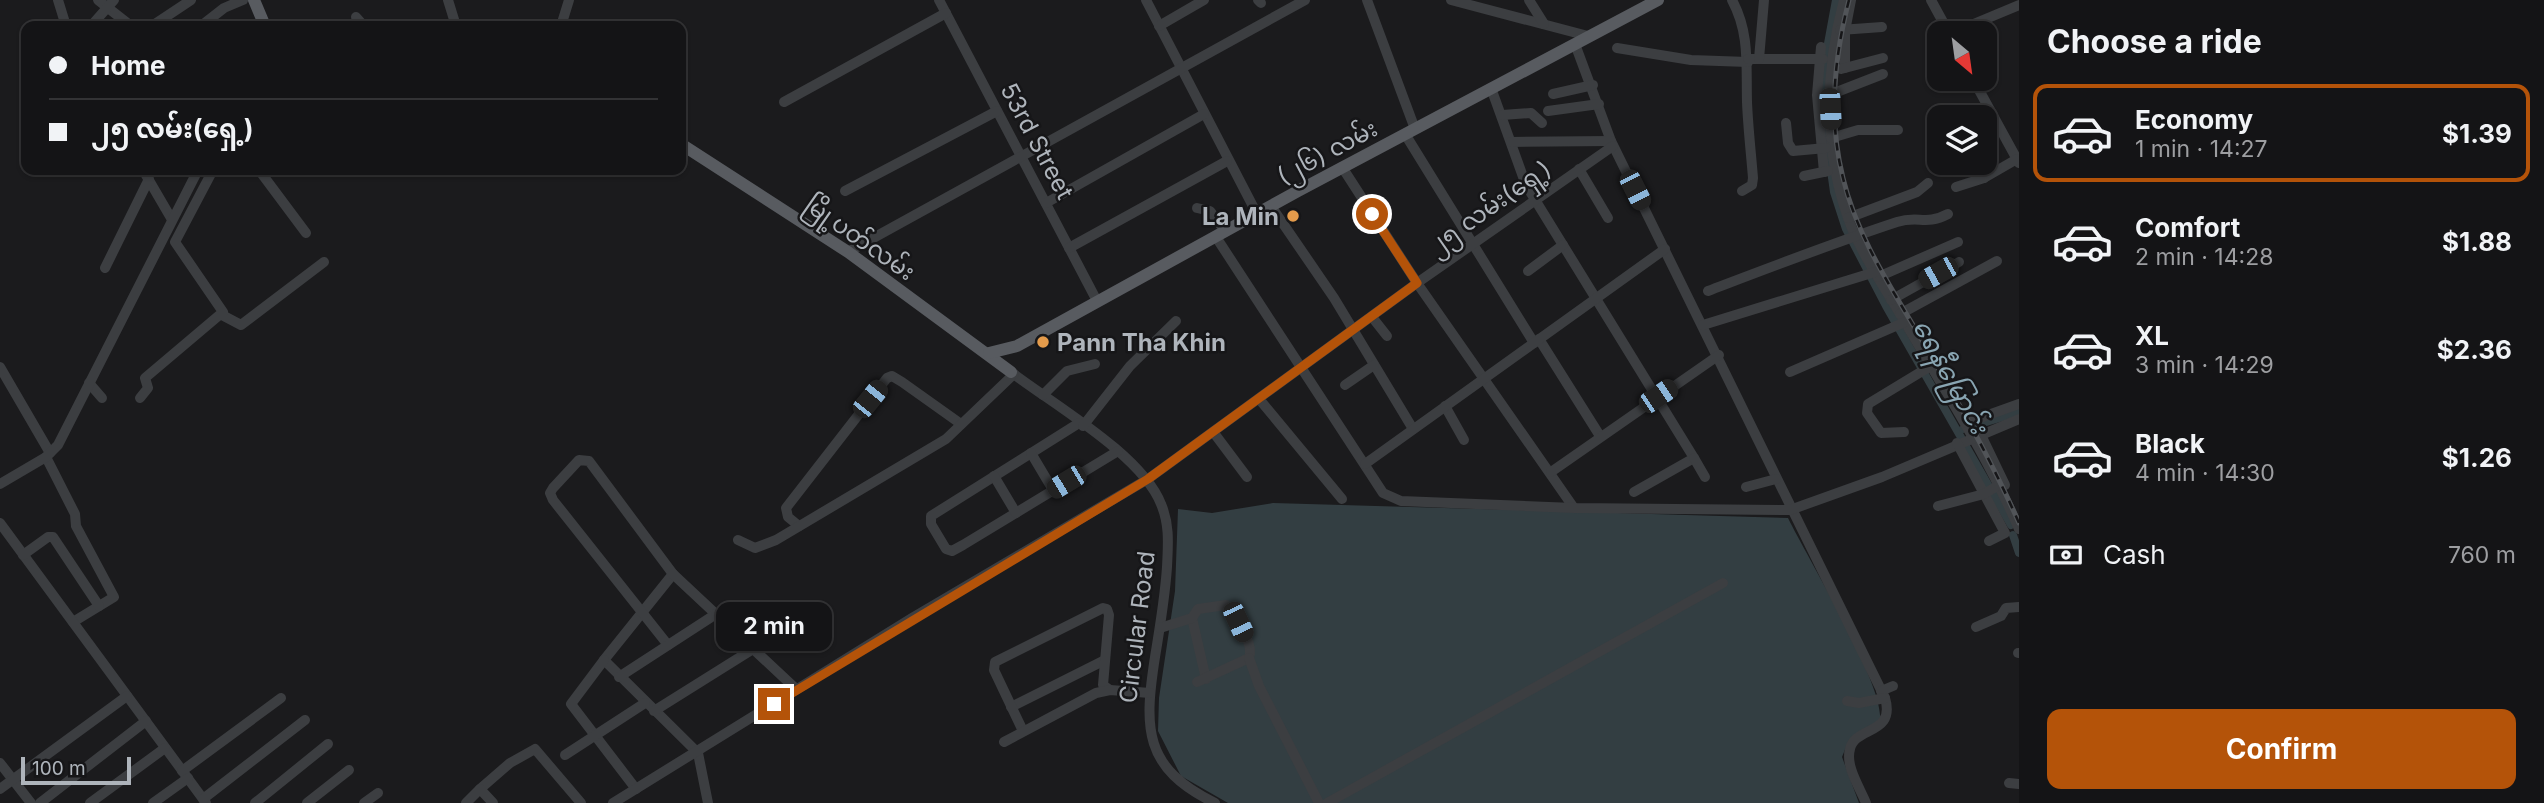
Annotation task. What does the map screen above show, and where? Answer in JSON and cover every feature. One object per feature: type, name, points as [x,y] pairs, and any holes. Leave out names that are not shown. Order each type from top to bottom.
[{"type":"main road","name":"(၂၆) လမ်း","points":[[989,353],[1017,346],[1342,167],[1658,0]]},
{"type":"main road","points":[[253,1],[263,21]]},
{"type":"main road","name":"မြို့ပတ်လမ်း","points":[[686,147],[848,251],[1013,373]]},
{"type":"main road","points":[[1013,373],[1011,356],[1017,346]]},
{"type":"street","points":[[58,0],[64,21]]},
{"type":"street","points":[[98,0],[111,3],[127,21]]},
{"type":"street","points":[[160,21],[191,0]]},
{"type":"street","points":[[448,0],[454,21]]},
{"type":"street","points":[[563,21],[569,0]]},
{"type":"street","name":"53rd Street","points":[[939,0],[1097,301]]},
{"type":"street","points":[[1146,0],[1227,161],[1257,214]]},
{"type":"street","points":[[1159,26],[1204,0]]},
{"type":"street","points":[[848,251],[1305,0]]},
{"type":"street","points":[[1367,0],[1410,131],[1474,243],[1600,436]]},
{"type":"street","points":[[1451,0],[1588,36]]},
{"type":"street","points":[[1529,0],[1544,24]]},
{"type":"street","points":[[1732,0],[1752,60]]},
{"type":"street","points":[[1742,191],[1752,185],[1753,178],[1747,106],[1752,60],[1764,0]]},
{"type":"street","points":[[1844,0],[1840,30],[1845,68]]},
{"type":"street","points":[[1851,0],[1840,30],[1825,58],[1818,117],[1836,170],[1848,218],[1929,367],[2019,514]]},
{"type":"street","points":[[1931,0],[1943,21]]},
{"type":"street","points":[[207,21],[224,8],[253,1]]},
{"type":"street","points":[[95,21],[111,3]]},
{"type":"street","points":[[1980,21],[2019,5]]},
{"type":"street","points":[[784,102],[946,13]]},
{"type":"street","points":[[356,17],[360,21]]},
{"type":"street","points":[[1840,30],[1882,27]]},
{"type":"street","points":[[1575,44],[1612,144],[1883,695],[1887,709],[1882,723],[1853,742],[1849,750],[1853,773],[1866,803]]},
{"type":"street","points":[[1821,47],[1830,71],[1828,145],[1824,172]]},
{"type":"street","points":[[1617,48],[1691,60],[1825,58]]},
{"type":"street","points":[[1830,71],[1883,58]]},
{"type":"street","points":[[1829,95],[1883,74]]},
{"type":"street","points":[[1553,94],[1592,85]]},
{"type":"street","points":[[1491,88],[1520,172],[1705,477]]},
{"type":"street","points":[[1956,187],[1984,178],[2018,161],[1980,91]]},
{"type":"street","points":[[1548,111],[1599,104]]},
{"type":"street","points":[[845,191],[997,111]]},
{"type":"street","points":[[1502,115],[1531,113],[1542,123]]},
{"type":"street","points":[[1046,203],[1204,114]]},
{"type":"street","points":[[1786,124],[1788,144],[1796,151],[1828,145],[1858,131],[1898,130]]},
{"type":"street","points":[[1511,142],[1612,144]]},
{"type":"street","name":"၂၅ လမ်း(ရှေ့)","points":[[613,803],[698,753],[796,689],[1148,479],[1612,144]]},
{"type":"street","points":[[1069,248],[1227,161]]},
{"type":"street","points":[[1342,167],[1417,283],[1551,472],[1573,508]]},
{"type":"street","points":[[1579,169],[1608,218]]},
{"type":"street","points":[[1804,176],[1836,170]]},
{"type":"street","points":[[105,268],[146,175]]},
{"type":"street","points":[[147,175],[171,218]]},
{"type":"street","points":[[1,482],[48,455],[69,425],[171,218],[195,175]]},
{"type":"street","points":[[210,175],[175,242],[222,307],[222,315]]},
{"type":"street","points":[[263,175],[306,233]]},
{"type":"street","points":[[1848,218],[1917,192],[1928,183]]},
{"type":"street","points":[[1271,206],[1354,331],[1413,429]]},
{"type":"street","points":[[1196,208],[1210,211],[1220,234],[1301,368],[1386,495],[1401,502],[1573,508],[1790,509],[1882,477],[1968,434],[2019,404]]},
{"type":"street","points":[[1708,291],[1855,235],[1908,218],[1931,222],[1948,214]]},
{"type":"street","points":[[1703,325],[1774,300],[1877,275],[1958,242]]},
{"type":"street","points":[[1528,271],[1563,245]]},
{"type":"street","points":[[1365,464],[1665,249]]},
{"type":"street","points":[[1790,372],[1884,331],[1997,261]]},
{"type":"street","points":[[222,315],[241,325],[324,262]]},
{"type":"street","points":[[1891,300],[1959,262]]},
{"type":"street","points":[[140,398],[148,388],[145,378],[222,315]]},
{"type":"street","points":[[1372,317],[1387,336]]},
{"type":"street","points":[[1118,451],[952,551],[941,543],[931,524],[931,516],[1046,443],[1081,424],[1130,366],[1176,321]]},
{"type":"street","points":[[1551,472],[1718,355]]},
{"type":"street","points":[[1043,395],[1067,371],[1096,365]]},
{"type":"street","points":[[1345,385],[1374,365]]},
{"type":"street","points":[[1904,432],[1881,433],[1866,410],[1874,398],[1929,367]]},
{"type":"street","points":[[738,540],[755,548],[776,540],[934,447],[1013,373]]},
{"type":"street","name":"Circular Road","points":[[1013,373],[1118,451],[1148,479],[1162,505],[1169,534],[1148,723],[1152,741],[1166,765],[1184,785],[1215,803]]},
{"type":"street","points":[[2,375],[48,455],[75,514],[76,526],[114,594],[73,622]]},
{"type":"street","points":[[799,526],[788,517],[786,508],[887,378],[892,376],[902,382],[961,424]]},
{"type":"street","points":[[89,383],[103,398]]},
{"type":"street","points":[[1261,400],[1342,499]]},
{"type":"street","points":[[1445,406],[1464,440]]},
{"type":"street","points":[[1968,434],[2019,419]]},
{"type":"street","points":[[1214,433],[1247,477]]},
{"type":"street","points":[[1968,434],[2013,530]]},
{"type":"street","points":[[1968,434],[2013,530]]},
{"type":"street","points":[[1031,453],[1053,490]]},
{"type":"street","points":[[1634,492],[1694,458]]},
{"type":"street","points":[[668,645],[640,613],[550,493],[579,460],[589,461],[673,574],[796,689]]},
{"type":"street","points":[[994,476],[1016,513]]},
{"type":"street","points":[[1746,487],[1776,479]]},
{"type":"street","points":[[1938,506],[1992,489]]},
{"type":"street","points":[[0,523],[204,801],[305,720]]},
{"type":"street","points":[[1989,541],[2013,530]]},
{"type":"street","points":[[23,555],[48,537],[53,537],[99,606]]},
{"type":"street","points":[[636,789],[571,701],[673,574]]},
{"type":"street","points":[[1327,803],[1723,583]]},
{"type":"street","points":[[1160,628],[1192,618],[1198,610],[1226,605],[1238,622],[1251,651],[1249,658],[1259,686],[1319,803]]},
{"type":"street","points":[[1976,627],[2001,616],[2006,608],[2019,607]]},
{"type":"street","points":[[1023,731],[994,670],[995,662],[1103,608],[1107,609],[1109,615],[1103,685],[1110,690]]},
{"type":"street","points":[[619,677],[716,614]]},
{"type":"street","points":[[1192,618],[1201,680],[1249,658]]},
{"type":"street","points":[[654,711],[753,649]]},
{"type":"street","points":[[604,660],[698,753],[708,803]]},
{"type":"street","points":[[1011,708],[1105,660]]},
{"type":"street","points":[[1847,701],[1859,703],[1883,695],[1893,685]]},
{"type":"street","points":[[1004,743],[1096,693],[1110,690],[1150,693]]},
{"type":"street","points":[[0,789],[127,696]]},
{"type":"street","points":[[153,803],[185,774],[281,698]]},
{"type":"street","points":[[565,755],[645,703]]},
{"type":"street","points":[[40,803],[146,721]]},
{"type":"street","points":[[255,803],[328,744]]},
{"type":"street","points":[[90,803],[166,748]]},
{"type":"street","points":[[466,803],[510,763],[534,749],[581,803]]},
{"type":"street","points":[[0,763],[31,803]]},
{"type":"street","points":[[307,803],[349,770]]},
{"type":"street","points":[[480,789],[493,803]]},
{"type":"street","points":[[364,803],[378,793]]},
{"type":"shaded area","points":[[1273,503],[1788,518],[1858,652],[1878,704],[1880,721],[1846,747],[1842,757],[1859,803],[1228,803],[1181,776],[1158,731],[1159,698],[1175,591],[1178,509],[1212,513]]},
{"type":"waterway","name":"ရေနီမြောင်း","points":[[1823,112],[1827,49],[1836,0]]},
{"type":"waterway","name":"ရေနီမြောင်း","points":[[1825,128],[1834,192],[1846,229],[1886,306],[2011,525]]},
{"type":"waterway","points":[[1963,429],[2019,412]]},
{"type":"waterway","name":"ရေနီမြောင်း","points":[[2013,535],[2019,553]]},
{"type":"railway","points":[[1849,0],[1837,66],[1834,111],[1838,156],[1849,200],[1876,262],[1973,430],[2019,523]]},
{"type":"place","name":"La Min","points":[[1293,216]]},
{"type":"place","name":"Pann Tha Khin","points":[[1043,342]]},
{"type":"route","points":[[774,704],[912,618],[1148,479],[1261,400],[1417,283],[1372,214]]}]
